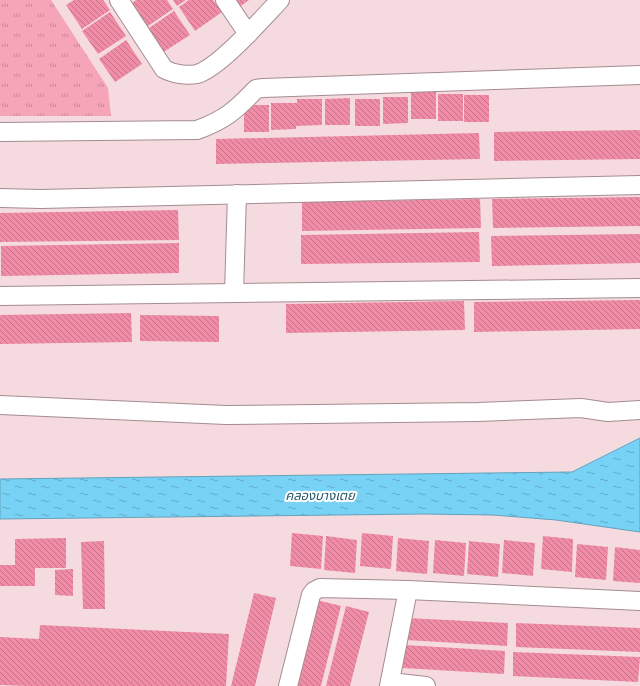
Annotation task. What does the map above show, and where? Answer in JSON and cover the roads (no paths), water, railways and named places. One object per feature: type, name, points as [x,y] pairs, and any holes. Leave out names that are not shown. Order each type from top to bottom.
[{"type":"street","points":[[119,0],[164,69],[170,72],[188,75],[198,73],[214,65],[248,34],[280,0]]},
{"type":"street","points":[[225,0],[248,34]]},
{"type":"street","points":[[0,132],[197,130],[214,124],[226,117],[256,89],[263,88],[640,75]]},
{"type":"street","points":[[0,198],[41,199],[640,185]]},
{"type":"street","points":[[234,293],[237,194]]},
{"type":"street","points":[[0,296],[640,288]]},
{"type":"street","points":[[0,405],[226,415],[478,412],[581,408],[608,412],[640,410]]},
{"type":"street","points":[[288,686],[311,596],[314,591],[320,588],[408,590],[640,601]]},
{"type":"street","points":[[408,590],[389,684],[426,686]]},
{"type":"water","name":"คลองบางเตย","points":[[640,438],[640,532],[556,520],[493,515],[422,514],[0,519],[0,479],[572,472]]}]
